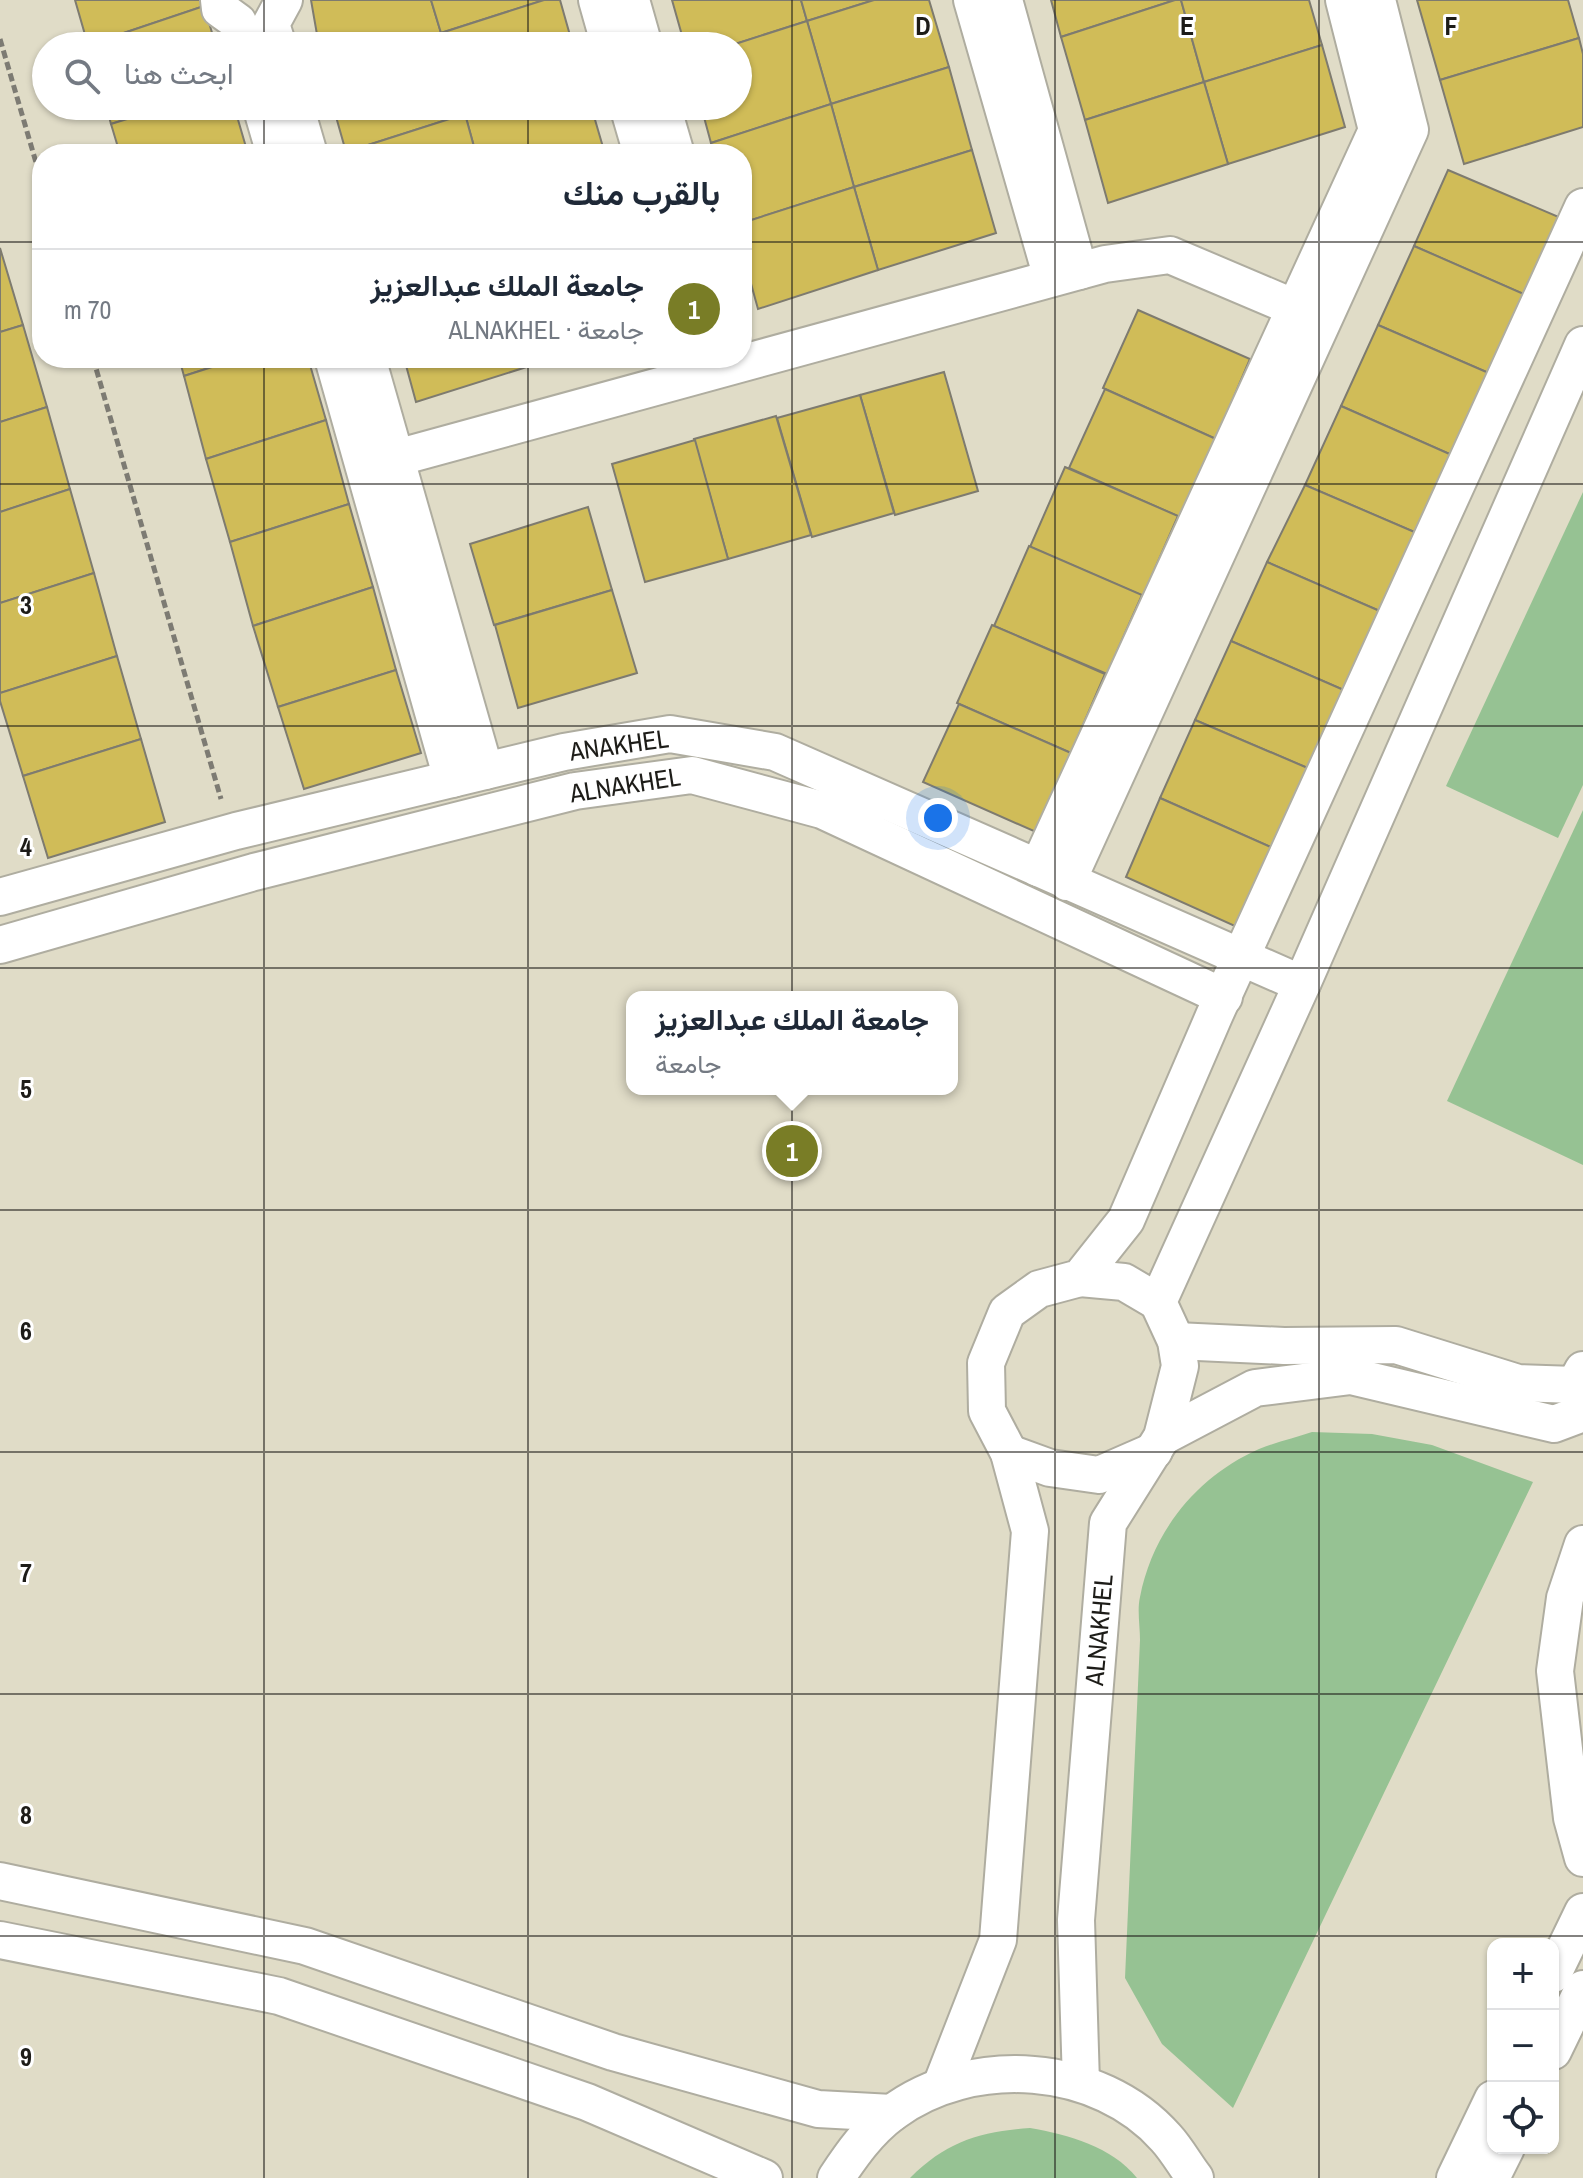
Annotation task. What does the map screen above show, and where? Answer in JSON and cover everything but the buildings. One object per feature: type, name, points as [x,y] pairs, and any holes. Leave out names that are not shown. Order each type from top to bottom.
[{"type":"street","points":[[219,0],[220,9],[238,22],[240,32]]},
{"type":"street","points":[[274,32],[271,24],[284,0]]},
{"type":"street","points":[[597,0],[606,32]]},
{"type":"street","points":[[631,0],[640,32]]},
{"type":"street","points":[[972,0],[1066,275]]},
{"type":"street","points":[[1004,0],[1066,275]]},
{"type":"street","points":[[1052,875],[1295,308],[1377,130],[1344,0]]},
{"type":"street","points":[[1052,875],[1410,130],[1377,0]]},
{"type":"street","points":[[265,120],[272,144]]},
{"type":"street","points":[[299,120],[306,144]]},
{"type":"street","points":[[632,120],[639,144]]},
{"type":"street","points":[[666,120],[673,144]]},
{"type":"street","points":[[1080,1278],[1126,1220],[1241,958],[1583,207]]},
{"type":"street","points":[[752,356],[1105,264],[1170,255],[1295,308]]},
{"type":"street","points":[[941,2086],[998,1940],[1030,1531],[1009,1453],[987,1411],[986,1363],[1007,1312],[1039,1289],[1080,1278],[1124,1282],[1158,1302],[1302,984],[1583,345]]},
{"type":"street","points":[[336,368],[468,775]]},
{"type":"street","points":[[370,368],[396,458],[468,775]]},
{"type":"street","points":[[396,458],[706,368]]},
{"type":"street","name":"ANAKHEL","points":[[1,893],[236,831],[564,752],[670,734],[775,752],[1302,984]]},
{"type":"street","name":"ALNAKHEL","points":[[0,945],[254,872],[575,791],[692,775],[822,810],[1224,997]]},
{"type":"street","name":"ALNAKHEL","points":[[1081,2083],[1076,1920],[1108,1523],[1158,1444],[1180,1366],[1176,1341],[1158,1302]]},
{"type":"street","points":[[1176,1341],[1284,1346],[1396,1345],[1518,1383],[1575,1385],[1583,1370]]},
{"type":"street","points":[[1009,1453],[1050,1468],[1099,1475],[1255,1388],[1351,1376],[1554,1424],[1583,1413]]},
{"type":"street","points":[[1583,1544],[1565,1598],[1555,1671],[1572,1818],[1583,1858]]},
{"type":"street","points":[[0,1881],[305,1946],[613,2052],[818,2109],[892,2113]]},
{"type":"street","points":[[1559,1962],[1583,1912]]},
{"type":"street","points":[[0,1940],[279,1996],[587,2102],[764,2178]]},
{"type":"street","points":[[1559,2039],[1583,1989]]},
{"type":"street","points":[[836,2178],[859,2145],[892,2113],[941,2086],[1010,2072],[1081,2083],[1126,2105],[1165,2137],[1195,2178]]},
{"type":"street","points":[[1455,2178],[1487,2111]]},
{"type":"street","points":[[1491,2178],[1503,2154]]},
{"type":"path","points":[[0,39],[32,149]]},
{"type":"path","points":[[96,368],[223,804]]},
{"type":"shaded area","points":[[0,0],[1583,0],[1583,2178],[0,2178]]},
{"type":"green space","points":[[1583,492],[1583,785],[1558,838],[1446,786]]},
{"type":"green space","points":[[1583,810],[1583,1165],[1447,1101]]},
{"type":"green space","points":[[1312,1432],[1372,1434],[1432,1445],[1533,1482],[1233,2108],[1162,2044],[1125,1978],[1140,1640],[1139,1602],[1146,1573],[1167,1528],[1198,1490],[1237,1460],[1259,1449]]},
{"type":"green space","points":[[1030,2128],[1074,2138],[1102,2150],[1137,2178],[910,2178],[937,2155],[965,2141],[995,2132]]},
{"type":"place","name":"جامعة الملك عبدالعزيز","points":[[792,1151]]}]
